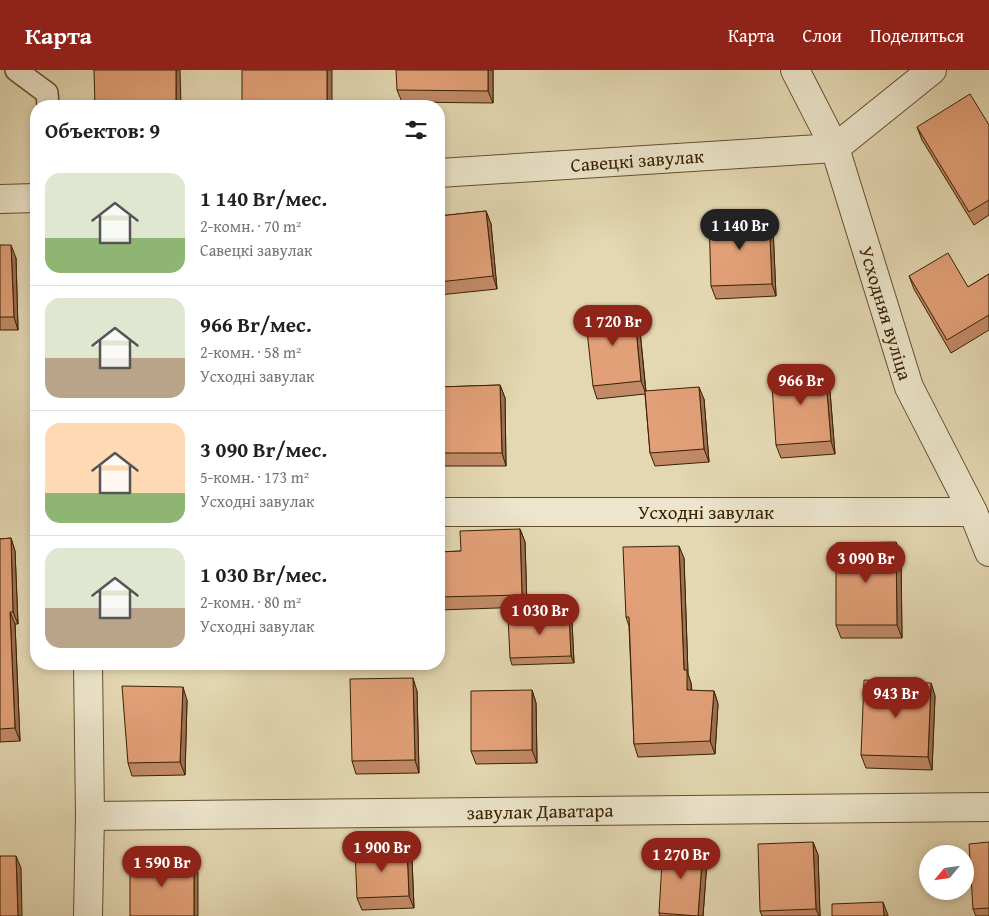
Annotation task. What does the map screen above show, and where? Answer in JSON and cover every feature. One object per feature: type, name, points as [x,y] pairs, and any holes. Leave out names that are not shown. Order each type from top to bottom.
[{"type":"street","name":"Усходняя вуліца","points":[[794,70],[835,148],[909,387],[973,512],[989,552]]},
{"type":"street","points":[[835,148],[932,70]]},
{"type":"street","name":"Савецкі завулак","points":[[445,173],[835,148]]},
{"type":"street","points":[[0,199],[30,198]]},
{"type":"street","name":"Усходні завулак","points":[[445,512],[973,512]]},
{"type":"street","points":[[88,670],[90,816],[88,916]]},
{"type":"street","name":"завулак Даватара","points":[[90,816],[989,807]]},
{"type":"lane","points":[[16,70],[47,93],[48,100]]},
{"type":"building","points":[[94,70],[176,70],[176,100],[95,100]]},
{"type":"building","points":[[242,70],[327,70],[327,100],[242,100]]},
{"type":"building","points":[[396,70],[488,70],[488,91],[397,90]]},
{"type":"building","points":[[970,94],[989,125],[989,200],[969,212],[917,127]]},
{"type":"building","points":[[486,211],[493,276],[445,281],[445,215]]},
{"type":"building","points":[[769,215],[772,284],[711,286],[709,217]]},
{"type":"building","points":[[0,245],[11,245],[14,317],[0,317]]},
{"type":"building","points":[[948,253],[968,287],[989,274],[989,315],[947,340],[909,276]]},
{"type":"building","points":[[634,308],[641,381],[593,386],[585,313]]},
{"type":"building","points":[[825,367],[831,441],[776,445],[771,371]]},
{"type":"building","points":[[500,385],[502,453],[445,453],[445,387]]},
{"type":"building","points":[[699,387],[704,449],[650,453],[645,391]]},
{"type":"building","points":[[520,529],[522,595],[445,597],[445,552],[461,551],[460,531]]},
{"type":"building","points":[[11,538],[13,612],[10,612],[15,728],[0,729],[0,539]]},
{"type":"building","points":[[896,542],[897,625],[836,625],[836,543]]},
{"type":"building","points":[[679,546],[684,670],[687,670],[687,690],[714,691],[710,741],[634,744],[629,617],[626,617],[623,547]]},
{"type":"building","points":[[569,615],[571,656],[510,658],[508,617]]},
{"type":"building","points":[[413,678],[415,760],[352,761],[350,679]]},
{"type":"building","points":[[864,680],[931,683],[928,757],[861,755]]},
{"type":"building","points":[[122,686],[183,687],[180,762],[128,763]]},
{"type":"building","points":[[532,690],[532,750],[471,751],[471,691]]},
{"type":"building","points":[[813,842],[816,909],[760,911],[758,844]]},
{"type":"building","points":[[989,842],[989,908],[973,909],[974,845],[969,844]]},
{"type":"building","points":[[663,845],[703,848],[698,916],[659,913]]},
{"type":"building","points":[[407,848],[409,896],[357,898],[355,850]]},
{"type":"building","points":[[0,856],[16,856],[18,916],[0,916]]},
{"type":"building","points":[[130,861],[194,861],[194,916],[130,916]]},
{"type":"building","points":[[883,902],[884,916],[832,916],[832,904]]}]
